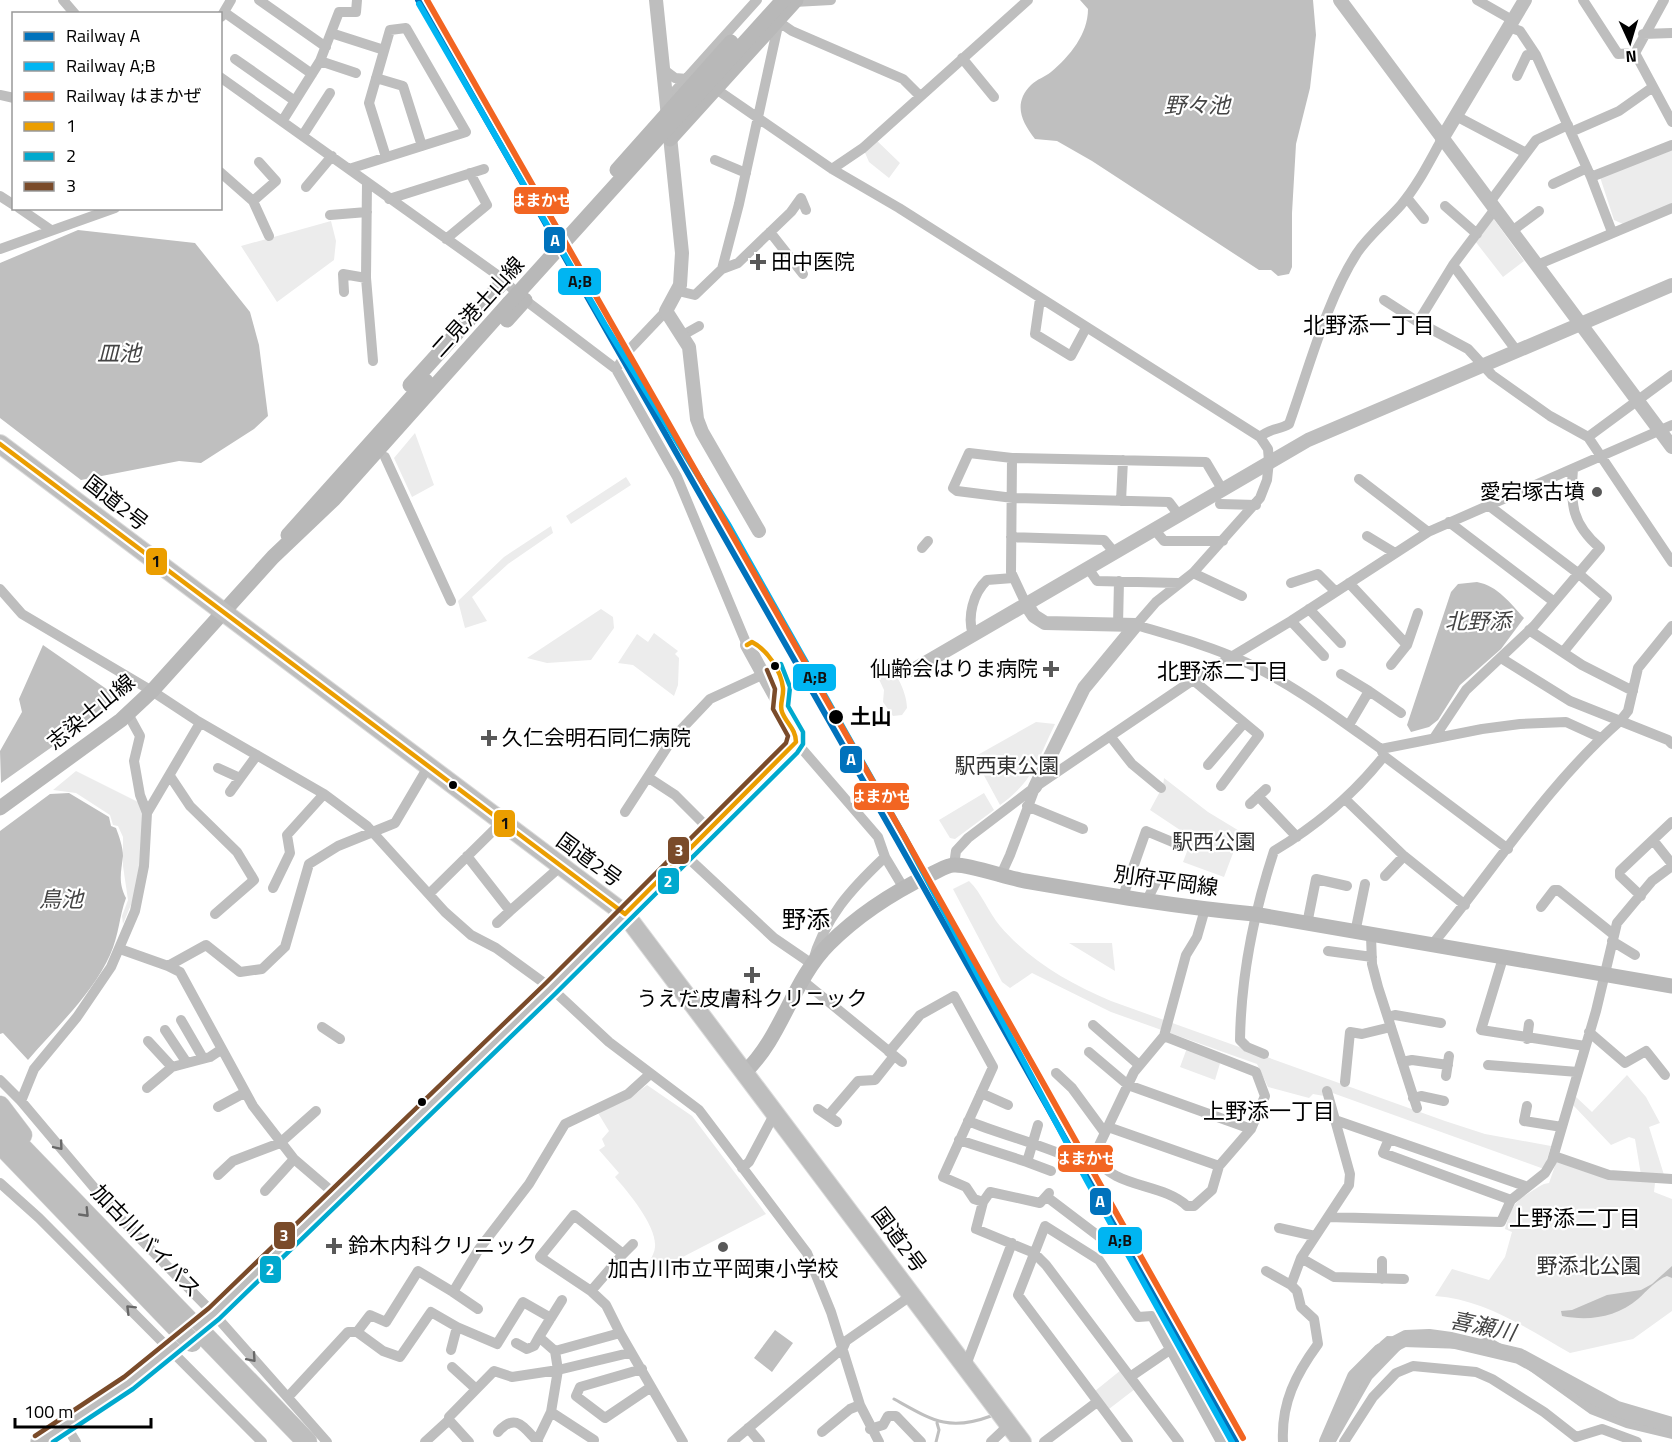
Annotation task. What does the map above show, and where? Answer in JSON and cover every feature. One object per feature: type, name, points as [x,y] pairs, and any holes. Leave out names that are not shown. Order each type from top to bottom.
[{"type":"highway","name":"国道2号","points":[[0,444],[177,580],[223,611],[501,823],[625,914],[1022,1442]]},
{"type":"highway","points":[[0,1106],[13,1121],[42,1169]]},
{"type":"highway","name":"加古川バイパス","points":[[0,1125],[289,1442]]},
{"type":"highway","name":"加古川バイパス","points":[[0,1144],[52,1200],[307,1442]]},
{"type":"highway","points":[[0,1158],[52,1200]]},
{"type":"main road","name":"二見港土山線","points":[[223,611],[273,557],[313,522],[769,0]]},
{"type":"main road","name":"二見港土山線","points":[[273,557],[296,524],[789,0]]},
{"type":"main road","points":[[670,139],[780,19],[789,0]]},
{"type":"main road","points":[[296,524],[326,480],[504,281]]},
{"type":"main road","points":[[313,522],[337,507],[385,457],[525,300]]},
{"type":"main road","name":"志染土山線","points":[[0,808],[128,714],[152,691],[223,611]]},
{"type":"main road","points":[[745,1072],[761,1057],[802,980],[828,945],[863,913],[903,887],[954,865]]},
{"type":"main road","name":"別府平岡線","points":[[954,865],[1000,877],[1205,909],[1254,914],[1371,936],[1672,986]]},
{"type":"main road","points":[[39,1442],[128,1383],[214,1314],[625,914]]},
{"type":"street","points":[[63,0],[73,12]]},
{"type":"street","points":[[231,0],[222,15],[312,74]]},
{"type":"street","points":[[259,0],[326,46]]},
{"type":"street","points":[[283,120],[320,60],[339,12],[356,12],[357,0]]},
{"type":"street","points":[[616,369],[629,350],[666,311],[678,291],[682,253],[656,0]]},
{"type":"street","points":[[666,101],[757,0]]},
{"type":"street","points":[[789,0],[831,0]]},
{"type":"street","points":[[832,170],[862,148],[1028,0]]},
{"type":"street","points":[[1340,0],[1638,401],[1666,428],[1672,447]]},
{"type":"street","points":[[1477,0],[1520,31],[1536,55],[1589,172],[1612,232]]},
{"type":"street","points":[[1260,437],[1268,430],[1283,428],[1289,424],[1342,280],[1356,254],[1375,229],[1407,198],[1525,0]]},
{"type":"street","points":[[1635,53],[1643,34],[1664,0]]},
{"type":"street","points":[[1585,1],[1618,54],[1635,53]]},
{"type":"street","points":[[780,19],[792,31],[903,79],[920,96]]},
{"type":"street","points":[[722,269],[780,19]]},
{"type":"street","points":[[349,169],[466,132],[406,28],[390,30],[369,104],[386,157]]},
{"type":"street","points":[[331,33],[384,50]]},
{"type":"street","points":[[1643,34],[1672,33]]},
{"type":"street","points":[[1635,53],[1672,122]]},
{"type":"street","points":[[1517,76],[1527,56],[1536,55]]},
{"type":"street","points":[[962,58],[994,97]]},
{"type":"street","points":[[235,59],[295,101]]},
{"type":"street","points":[[320,60],[356,73]]},
{"type":"street","points":[[663,69],[675,78],[687,79],[716,90],[832,170],[899,208],[1260,437],[1268,449],[1267,480],[1256,505],[1193,573],[1178,583],[1136,625],[1089,681],[1035,787],[1000,877]]},
{"type":"street","points":[[222,78],[504,281],[525,300],[616,369],[677,477],[747,645],[796,734],[796,742],[878,837],[885,857],[903,887]]},
{"type":"street","points":[[376,78],[404,86],[422,146]]},
{"type":"street","points":[[1418,322],[1536,140],[1619,111],[1653,87]]},
{"type":"street","points":[[303,135],[330,93]]},
{"type":"street","points":[[1456,116],[1526,153]]},
{"type":"street","points":[[1553,184],[1672,144]]},
{"type":"street","points":[[306,187],[332,156]]},
{"type":"street","points":[[715,160],[746,173]]},
{"type":"street","points":[[253,201],[276,181],[259,162]]},
{"type":"street","points":[[389,199],[484,169]]},
{"type":"street","points":[[446,239],[487,205],[470,173]]},
{"type":"street","points":[[222,174],[253,201],[269,236]]},
{"type":"street","points":[[367,182],[366,278],[373,361]]},
{"type":"street","points":[[678,291],[695,295],[722,269],[738,263],[791,212],[801,198],[806,210]]},
{"type":"street","points":[[1407,198],[1424,219]]},
{"type":"street","points":[[1445,206],[1477,234]]},
{"type":"street","points":[[1537,265],[1672,208]]},
{"type":"street","points":[[22,210],[51,230]]},
{"type":"street","points":[[1,248],[109,210]]},
{"type":"street","points":[[1512,231],[1539,211]]},
{"type":"street","points":[[330,215],[367,212]]},
{"type":"street","points":[[770,232],[803,274]]},
{"type":"street","points":[[1453,265],[1516,350]]},
{"type":"street","points":[[344,292],[343,274],[366,278]]},
{"type":"street","points":[[913,670],[1269,461],[1354,418],[1672,285]]},
{"type":"street","points":[[1040,299],[1035,334],[1071,356],[1086,328]]},
{"type":"street","points":[[1384,300],[1418,322],[1468,349],[1482,365],[1550,416],[1588,437],[1672,562]]},
{"type":"street","points":[[666,311],[683,335],[691,355],[698,420],[702,432],[759,531]]},
{"type":"street","points":[[683,335],[699,326]]},
{"type":"street","points":[[1588,437],[1672,375]]},
{"type":"street","points":[[954,865],[956,851],[968,838],[1035,787],[1230,656],[1291,621],[1428,532],[1666,428]]},
{"type":"street","points":[[1178,514],[1169,502],[1013,498],[957,491],[953,488],[969,453],[1012,458],[1206,462],[1222,489]]},
{"type":"street","points":[[385,457],[451,601]]},
{"type":"street","points":[[1012,458],[1013,578],[1034,616],[1045,623],[1136,625],[1198,643],[1230,656],[1329,711],[1508,849]]},
{"type":"street","points":[[1121,501],[1123,460]]},
{"type":"street","points":[[1434,738],[1466,690],[1529,630],[1600,548],[1585,536],[1575,513],[1572,503],[1573,469]]},
{"type":"street","points":[[1359,479],[1428,532]]},
{"type":"street","points":[[1220,504],[1256,505]]},
{"type":"street","points":[[1488,505],[1607,598],[1564,651]]},
{"type":"street","points":[[1449,522],[1553,601]]},
{"type":"street","points":[[1154,529],[1164,541],[1223,541]]},
{"type":"street","points":[[1367,536],[1395,553]]},
{"type":"street","points":[[1011,537],[1104,540],[1114,552]]},
{"type":"street","points":[[1088,568],[1097,581],[1178,583]]},
{"type":"street","points":[[1193,573],[1242,596]]},
{"type":"street","points":[[1291,583],[1318,574],[1336,592]]},
{"type":"street","points":[[973,635],[968,619],[980,586],[987,579],[1013,578]]},
{"type":"street","points":[[1118,624],[1119,581]]},
{"type":"street","points":[[1349,583],[1407,645]]},
{"type":"street","points":[[0,589],[22,614],[152,691],[200,723],[324,794],[373,833],[445,912],[471,935],[496,948],[551,988],[604,1038],[699,1110],[807,1253],[843,1348],[860,1405],[870,1429],[879,1442]]},
{"type":"street","points":[[1309,609],[1341,643]]},
{"type":"street","points":[[1391,665],[1407,645],[1418,613]]},
{"type":"street","points":[[1291,621],[1324,656]]},
{"type":"street","points":[[1431,946],[1465,905],[1548,794],[1628,711],[1638,668],[1672,626]]},
{"type":"street","points":[[1529,630],[1582,665],[1633,691]]},
{"type":"street","points":[[1501,658],[1570,701],[1671,740]]},
{"type":"street","points":[[1341,674],[1401,713]]},
{"type":"street","points":[[625,812],[673,738],[710,699],[762,675]]},
{"type":"street","points":[[1194,680],[1259,735],[1221,786]]},
{"type":"street","points":[[1349,725],[1369,692]]},
{"type":"street","points":[[21,1101],[34,1069],[76,1017],[111,967],[135,911],[144,866],[147,813],[140,795],[134,761],[140,736],[128,714]]},
{"type":"street","points":[[1264,1054],[1246,1047],[1240,1040],[1245,978],[1254,914],[1274,851],[1297,837],[1345,799],[1383,753],[1434,738],[1510,725],[1566,722],[1601,738]]},
{"type":"street","points":[[147,813],[200,723]]},
{"type":"street","points":[[1208,765],[1244,723]]},
{"type":"street","points":[[1110,736],[1132,764],[1161,788]]},
{"type":"street","points":[[625,914],[796,742]]},
{"type":"street","points":[[230,792],[257,755]]},
{"type":"street","points":[[168,966],[206,945],[240,972],[262,969],[285,947],[309,864],[338,846],[395,823],[428,767]]},
{"type":"street","points":[[218,768],[240,778]]},
{"type":"street","points":[[170,776],[190,806],[237,852],[255,880],[215,914]]},
{"type":"street","points":[[649,778],[675,795],[710,830]]},
{"type":"street","points":[[273,888],[290,853],[287,835],[324,794]]},
{"type":"street","points":[[1258,796],[1297,837]]},
{"type":"street","points":[[1345,799],[1404,856],[1465,905]]},
{"type":"street","points":[[1027,806],[1069,828],[1083,829]]},
{"type":"street","points":[[1641,896],[1620,876],[1620,871],[1672,822]]},
{"type":"street","points":[[429,894],[501,823]]},
{"type":"street","points":[[1123,896],[1146,831],[1182,846]]},
{"type":"street","points":[[1328,1217],[1363,1221],[1501,1222],[1511,1200],[1545,1173],[1554,1156],[1586,1046],[1617,923],[1652,881],[1671,870],[1653,840]]},
{"type":"street","points":[[684,855],[774,938],[812,964],[817,946],[834,910],[885,857]]},
{"type":"street","points":[[467,856],[510,910]]},
{"type":"street","points":[[1385,876],[1404,856]]},
{"type":"street","points":[[497,923],[560,867]]},
{"type":"street","points":[[1306,924],[1318,873],[1347,886]]},
{"type":"street","points":[[1147,900],[1156,882]]},
{"type":"street","points":[[1355,933],[1365,884]]},
{"type":"street","points":[[1541,907],[1554,890],[1558,890],[1635,955]]},
{"type":"street","points":[[1164,1036],[1256,1072],[1265,1096],[1251,1129],[1219,1166],[1212,1190],[1194,1206],[1187,1206],[1177,1197],[1146,1188],[1101,1169],[1094,1156],[1139,1065],[1164,1036],[1186,955],[1197,937],[1205,909]]},
{"type":"street","points":[[1371,936],[1372,957],[1415,1103],[1421,1096],[1444,1100]]},
{"type":"street","points":[[120,949],[180,972],[244,1094],[294,1159],[336,1195]]},
{"type":"street","points":[[1328,951],[1372,957]]},
{"type":"street","points":[[1503,958],[1481,1030],[1527,1039],[1586,1046]]},
{"type":"street","points":[[802,980],[895,1057]]},
{"type":"street","points":[[818,1109],[833,1119],[858,1081],[875,1080],[895,1057],[920,1015],[954,996],[993,1067],[944,1177],[966,1187],[974,1199],[983,1202]]},
{"type":"street","points":[[1345,1082],[1350,1032],[1362,1034],[1390,1022],[1395,1015],[1441,1023]]},
{"type":"street","points":[[181,1020],[203,1058]]},
{"type":"street","points":[[1527,1039],[1529,1024]]},
{"type":"street","points":[[1093,1025],[1139,1065]]},
{"type":"street","points":[[322,1027],[340,1039]]},
{"type":"street","points":[[165,1030],[187,1063]]},
{"type":"street","points":[[1589,1032],[1628,1066],[1646,1051],[1663,1068]]},
{"type":"street","points":[[148,1041],[172,1067]]},
{"type":"street","points":[[147,1088],[172,1067],[203,1058],[222,1049]]},
{"type":"street","points":[[1089,1052],[1128,1085],[1251,1129]]},
{"type":"street","points":[[1402,1062],[1412,1059],[1448,1066]]},
{"type":"street","points":[[1488,1065],[1502,1061],[1578,1071]]},
{"type":"street","points":[[1056,1073],[1072,1088],[1107,1130],[1219,1166]]},
{"type":"street","points":[[453,1292],[478,1249],[529,1184],[565,1124],[628,1094],[650,1075]]},
{"type":"street","points":[[0,1080],[21,1101],[118,1216],[214,1314],[327,1442]]},
{"type":"street","points":[[1291,1285],[1301,1258],[1350,1183],[1350,1174],[1327,1091]]},
{"type":"street","points":[[218,1107],[244,1094]]},
{"type":"street","points":[[981,1094],[1008,1105]]},
{"type":"street","points":[[1527,1106],[1519,1120],[1562,1127]]},
{"type":"street","points":[[218,1175],[233,1161],[280,1143],[316,1111]]},
{"type":"street","points":[[742,1168],[749,1162],[775,1113]]},
{"type":"street","points":[[1335,1120],[1526,1186]]},
{"type":"street","points":[[968,1121],[994,1132],[1033,1142],[1066,1156]]},
{"type":"street","points":[[1027,1162],[1038,1125]]},
{"type":"street","points":[[1389,1139],[1383,1153],[1511,1200]]},
{"type":"street","points":[[959,1140],[1051,1171]]},
{"type":"street","points":[[1554,1156],[1609,1176],[1672,1179]]},
{"type":"street","points":[[1439,1173],[1444,1158]]},
{"type":"street","points":[[265,1191],[294,1159]]},
{"type":"street","points":[[0,1183],[39,1218],[262,1442]]},
{"type":"street","points":[[1111,1240],[1101,1238],[1045,1198],[990,1192],[983,1202],[976,1229],[1034,1253],[1046,1265],[1179,1442]]},
{"type":"street","points":[[1031,1211],[1045,1198]]},
{"type":"street","points":[[623,1254],[573,1215],[540,1257],[606,1305],[629,1353],[642,1369],[683,1442]]},
{"type":"street","points":[[1128,1442],[1018,1295],[1045,1226],[1099,1260],[1138,1317],[1152,1316],[1221,1442]]},
{"type":"street","points":[[1279,1228],[1315,1236]]},
{"type":"street","points":[[966,1365],[1012,1243]]},
{"type":"street","points":[[591,1292],[633,1244]]},
{"type":"street","points":[[1301,1258],[1334,1277],[1404,1279]]},
{"type":"street","points":[[1382,1261],[1382,1279]]},
{"type":"street","points":[[357,1332],[370,1315],[386,1322],[418,1271],[478,1309]]},
{"type":"street","points":[[1266,1271],[1297,1291],[1301,1307],[1314,1319],[1318,1344],[1296,1373],[1282,1428],[1283,1442]]},
{"type":"street","points":[[732,1442],[843,1348],[846,1341],[912,1295]]},
{"type":"street","points":[[516,1343],[527,1349],[534,1346],[562,1300]]},
{"type":"street","points":[[288,1397],[348,1332],[357,1332],[383,1351],[400,1357],[431,1312],[457,1327],[497,1344],[523,1302],[551,1318]]},
{"type":"street","points":[[451,1350],[457,1327]]},
{"type":"street","points":[[555,1351],[620,1333]]},
{"type":"street","points":[[498,1432],[507,1422],[514,1421],[537,1442],[551,1412],[558,1370],[555,1351],[539,1337]]},
{"type":"street","points":[[1130,1377],[1171,1349]]},
{"type":"street","points":[[425,1442],[449,1420],[448,1417],[494,1371],[528,1381],[558,1370],[629,1353]]},
{"type":"street","points":[[1344,1442],[1372,1397],[1396,1373],[1413,1366],[1476,1372],[1492,1379],[1544,1412],[1575,1439],[1602,1429],[1637,1442]]},
{"type":"street","points":[[452,1367],[475,1388]]},
{"type":"street","points":[[642,1369],[580,1387],[576,1396],[605,1418],[651,1387]]},
{"type":"street","points":[[1044,1442],[1097,1402]]},
{"type":"street","points":[[822,1432],[828,1421],[860,1405]]},
{"type":"street","points":[[551,1412],[594,1440]]},
{"type":"street","points":[[870,1429],[883,1425],[888,1416],[896,1416],[914,1428],[921,1442]]},
{"type":"street","points":[[449,1420],[469,1442]]},
{"type":"street","points":[[65,1424],[76,1442]]},
{"type":"street","points":[[991,1442],[1009,1425]]},
{"type":"street","points":[[748,1428],[760,1442]]},
{"type":"green space","points":[[873,137],[900,163],[889,178],[869,162],[863,148]]},
{"type":"green space","points":[[1672,148],[1672,205],[1623,224],[1614,220],[1600,177]]},
{"type":"green space","points":[[1493,218],[1524,261],[1503,277],[1475,241]]},
{"type":"green space","points":[[331,221],[336,241],[334,260],[277,302],[241,246]]},
{"type":"green space","points":[[415,433],[434,485],[412,497],[394,458]]},
{"type":"green space","points":[[626,477],[631,485],[571,524],[566,516]]},
{"type":"green space","points":[[551,526],[553,533],[508,564],[472,597],[487,621],[465,628],[458,601],[504,557]]},
{"type":"green space","points":[[601,609],[613,617],[614,628],[591,660],[547,663],[527,658]]},
{"type":"green space","points":[[654,633],[678,651],[675,654],[679,658],[678,685],[674,696],[633,665],[618,663],[637,634],[648,642]]},
{"type":"green space","points":[[879,658],[890,667],[902,687],[907,708],[902,715],[893,716],[883,702],[884,690],[872,664]]},
{"type":"green space","name":"駅西東公園","points":[[1036,722],[1055,724],[1034,769],[1020,788],[1000,805],[974,757]]},
{"type":"green space","points":[[76,771],[138,802],[145,814],[137,890],[123,924],[122,916],[128,900],[123,866],[123,837],[118,826],[113,825],[110,815],[76,793],[53,790]]},
{"type":"green space","name":"駅西公園","points":[[1164,778],[1208,812],[1241,832],[1224,877],[1183,862],[1191,841],[1180,830],[1150,810],[1163,786]]},
{"type":"green space","points":[[984,793],[994,810],[955,839],[950,838],[939,820]]},
{"type":"green space","points":[[969,881],[996,921],[1012,939],[1051,970],[1080,987],[1111,1001],[1445,1121],[1485,1134],[1551,1146],[1544,1169],[1327,1091],[1324,1096],[1313,1094],[1309,1098],[1268,1087],[1257,1064],[1111,1012],[1032,973],[1010,988],[1002,982],[953,889]]},
{"type":"green space","points":[[1069,943],[1112,943],[1115,971]]},
{"type":"green space","points":[[1187,1048],[1221,1060],[1215,1080],[1180,1067]]},
{"type":"green space","points":[[1627,1075],[1646,1097],[1660,1123],[1649,1127],[1665,1178],[1641,1175],[1635,1139],[1629,1137],[1611,1145],[1573,1105],[1575,1096],[1592,1112]]},
{"type":"green space","points":[[647,1085],[692,1116],[766,1214],[644,1277],[654,1251],[654,1239],[641,1210],[615,1177],[619,1173],[599,1150],[605,1146],[602,1139],[609,1131],[598,1113],[630,1098]]},
{"type":"green space","name":"野添北公園","points":[[1557,1160],[1655,1183],[1654,1192],[1672,1199],[1672,1311],[1633,1339],[1570,1353],[1522,1325],[1488,1309],[1453,1298],[1435,1296],[1452,1269],[1489,1280],[1505,1257],[1512,1232],[1505,1229],[1511,1211],[1526,1195],[1549,1183]]},
{"type":"green space","points":[[1121,1370],[1135,1389],[1109,1409],[1095,1391]]},
{"type":"water","name":"野々池","points":[[1080,0],[1313,0],[1316,35],[1310,88],[1296,144],[1292,267],[1289,274],[1278,276],[1271,270],[1259,270],[1092,161],[1057,141],[1035,139],[1023,119],[1022,98],[1031,85],[1058,66],[1077,44],[1085,27],[1088,9]]},
{"type":"water","name":"皿池","points":[[78,230],[195,243],[250,312],[259,345],[268,416],[254,429],[201,463],[179,461],[81,480],[0,418],[0,263]]},
{"type":"water","name":"北野添","points":[[1477,582],[1497,591],[1524,618],[1501,649],[1460,685],[1438,720],[1429,727],[1411,732],[1407,725],[1451,592],[1458,584]]},
{"type":"water","points":[[43,645],[108,690],[114,703],[1,783],[0,751],[22,712],[19,699]]},
{"type":"water","name":"鳥池","points":[[69,793],[109,817],[111,826],[116,828],[123,856],[121,882],[126,898],[113,948],[94,984],[28,1060],[3,1033],[0,1034],[0,831],[50,794]]},
{"type":"water","points":[[1672,1266],[1672,1278],[1667,1276],[1659,1280],[1638,1299],[1620,1310],[1592,1318],[1562,1316],[1561,1311],[1572,1310],[1607,1295],[1641,1290],[1652,1284]]},
{"type":"water","points":[[775,1330],[793,1343],[772,1372],[754,1358]]},
{"type":"water","points":[[1387,1336],[1433,1338],[1463,1343],[1489,1337],[1617,1409],[1672,1425],[1672,1439],[1626,1428],[1590,1414],[1491,1343],[1463,1349],[1403,1347],[1372,1379],[1336,1442],[1327,1442],[1355,1377],[1370,1362],[1380,1342]]},
{"type":"waterway","name":"喜瀬川","points":[[1327,1442],[1355,1377],[1381,1351],[1406,1338],[1429,1337],[1451,1340],[1519,1356],[1617,1409],[1672,1425]]},
{"type":"waterway","points":[[894,1399],[930,1418],[951,1423],[976,1421],[991,1416]]},
{"type":"waterway","points":[[936,1442],[939,1430],[937,1423]]},
{"type":"rail line","name":"A","points":[[418,0],[897,840],[1236,1442]]},
{"type":"rail line","name":"はまかぜ","points":[[427,0],[904,836],[1243,1438]]},
{"type":"rail line","name":"A;B","points":[[419,4],[605,325],[728,524],[904,836],[1086,1179],[1232,1442]]},
{"type":"transit line","name":"1","points":[[0,444],[625,914]]},
{"type":"transit line","name":"1","points":[[625,914],[796,742],[794,733],[782,712],[783,688],[777,668],[758,646],[752,642],[747,645]]},
{"type":"transit line","name":"2","points":[[53,1442],[133,1389],[219,1319],[556,993],[797,753],[803,744],[803,732],[788,706],[790,687],[781,664]]},
{"type":"transit line","name":"3","points":[[35,1436],[124,1377],[209,1308],[546,983],[786,743],[788,736],[773,709],[775,689],[767,670]]},
{"type":"place","name":"田中医院","points":[[758,262]]},
{"type":"place","name":"愛宕塚古墳","points":[[1597,492]]},
{"type":"place","name":"仙齢会はりま病院","points":[[1051,669]]},
{"type":"place","name":"土山","points":[[836,717]]},
{"type":"place","name":"久仁会明石同仁病院","points":[[489,738]]},
{"type":"place","name":"うえだ皮膚科クリニック","points":[[752,975]]},
{"type":"place","name":"鈴木内科クリニック","points":[[334,1246]]},
{"type":"place","name":"加古川市立平岡東小学校","points":[[723,1247]]},
{"type":"district","name":"北野添一丁目","points":[[1369,325]]},
{"type":"district","name":"北野添二丁目","points":[[1223,671]]},
{"type":"district","name":"野添","points":[[806,920]]},
{"type":"district","name":"上野添一丁目","points":[[1269,1111]]},
{"type":"district","name":"上野添二丁目","points":[[1575,1218]]}]
